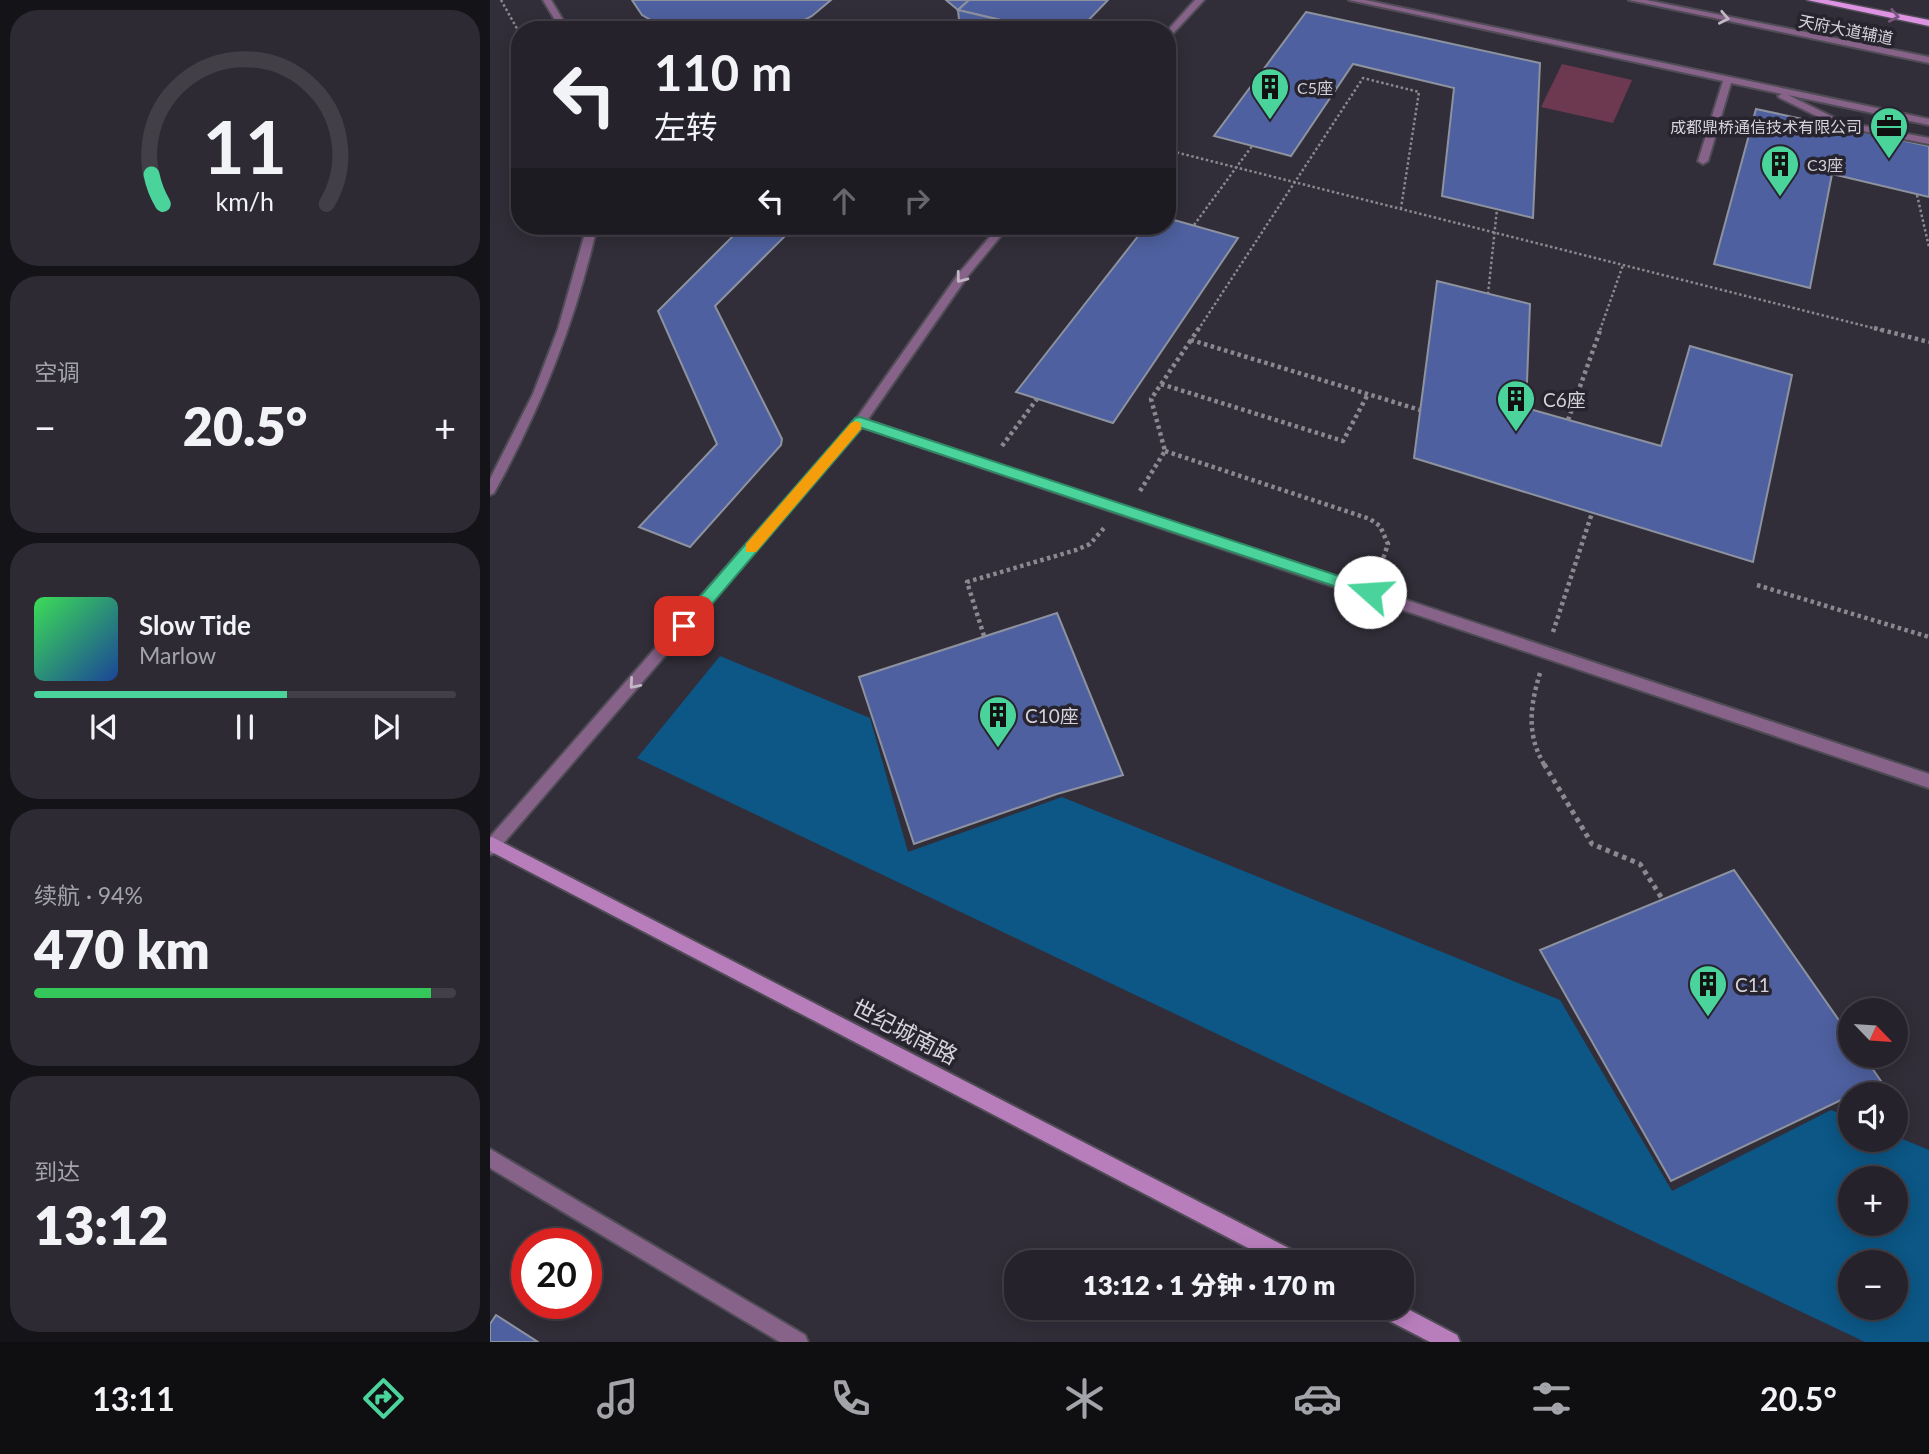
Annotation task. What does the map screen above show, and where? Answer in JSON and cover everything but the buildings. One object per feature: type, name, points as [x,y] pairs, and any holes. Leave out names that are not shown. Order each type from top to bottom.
[{"type":"main road","points":[[1812,0],[1929,23]]},
{"type":"main road","name":"世纪城南路","points":[[491,845],[1272,1250]]},
{"type":"main road","points":[[1408,1320],[1450,1342]]},
{"type":"street","points":[[547,0],[560,21]]},
{"type":"street","points":[[1176,27],[1200,0]]},
{"type":"street","points":[[1353,0],[1929,122]]},
{"type":"street","name":"天府大道辅道","points":[[1633,0],[1929,60]]},
{"type":"street","points":[[1703,161],[1728,79]]},
{"type":"street","points":[[1763,86],[1840,124],[1929,141]]},
{"type":"street","points":[[490,489],[529,421],[572,307],[590,235]]},
{"type":"street","points":[[491,845],[860,422],[963,275],[996,235]]},
{"type":"street","points":[[860,422],[1123,508],[1929,781]]},
{"type":"street","points":[[490,1158],[798,1342]]},
{"type":"path","points":[[501,0],[513,21]]},
{"type":"path","points":[[1165,452],[1151,399],[1363,78],[1419,92],[1401,208]]},
{"type":"path","points":[[1194,225],[1252,146]]},
{"type":"path","points":[[1176,152],[1929,342]]},
{"type":"path","points":[[1917,195],[1929,247]]},
{"type":"path","points":[[1488,294],[1497,209]]},
{"type":"path","points":[[1568,420],[1623,265]]},
{"type":"path","points":[[1191,340],[1420,410]]},
{"type":"path","points":[[1161,384],[1343,441],[1368,394]]},
{"type":"path","points":[[1013,431],[1037,399]]},
{"type":"path","points":[[985,636],[967,582],[1090,544],[1123,508],[1165,452]]},
{"type":"path","points":[[1165,452],[1370,519],[1380,526],[1388,544],[1370,592]]},
{"type":"path","points":[[1592,513],[1532,700],[1530,724],[1538,754],[1592,844],[1640,864],[1663,900]]},
{"type":"path","points":[[1757,585],[1929,637]]},
{"type":"shaded area","points":[[1562,64],[1632,80],[1613,123],[1541,107]]},
{"type":"water","points":[[720,656],[870,718],[908,852],[1062,797],[1560,1000],[1672,1191],[1831,1110],[1838,1113],[1838,1152],[1908,1152],[1908,1141],[1929,1150],[1929,1342],[1865,1342],[637,758]]},
{"type":"slow traffic","points":[[751,548],[856,426]]},
{"type":"place","name":"C5座","points":[[1270,121]]},
{"type":"place","name":"成都鼎桥通信技术有限公司","points":[[1889,160]]},
{"type":"place","name":"C3座","points":[[1780,198]]},
{"type":"place","name":"C6座","points":[[1516,433]]},
{"type":"place","name":"C10座","points":[[998,749]]},
{"type":"place","name":"C11","points":[[1708,1018]]},
{"type":"route","points":[[684,626],[860,422],[1370,592]]}]
